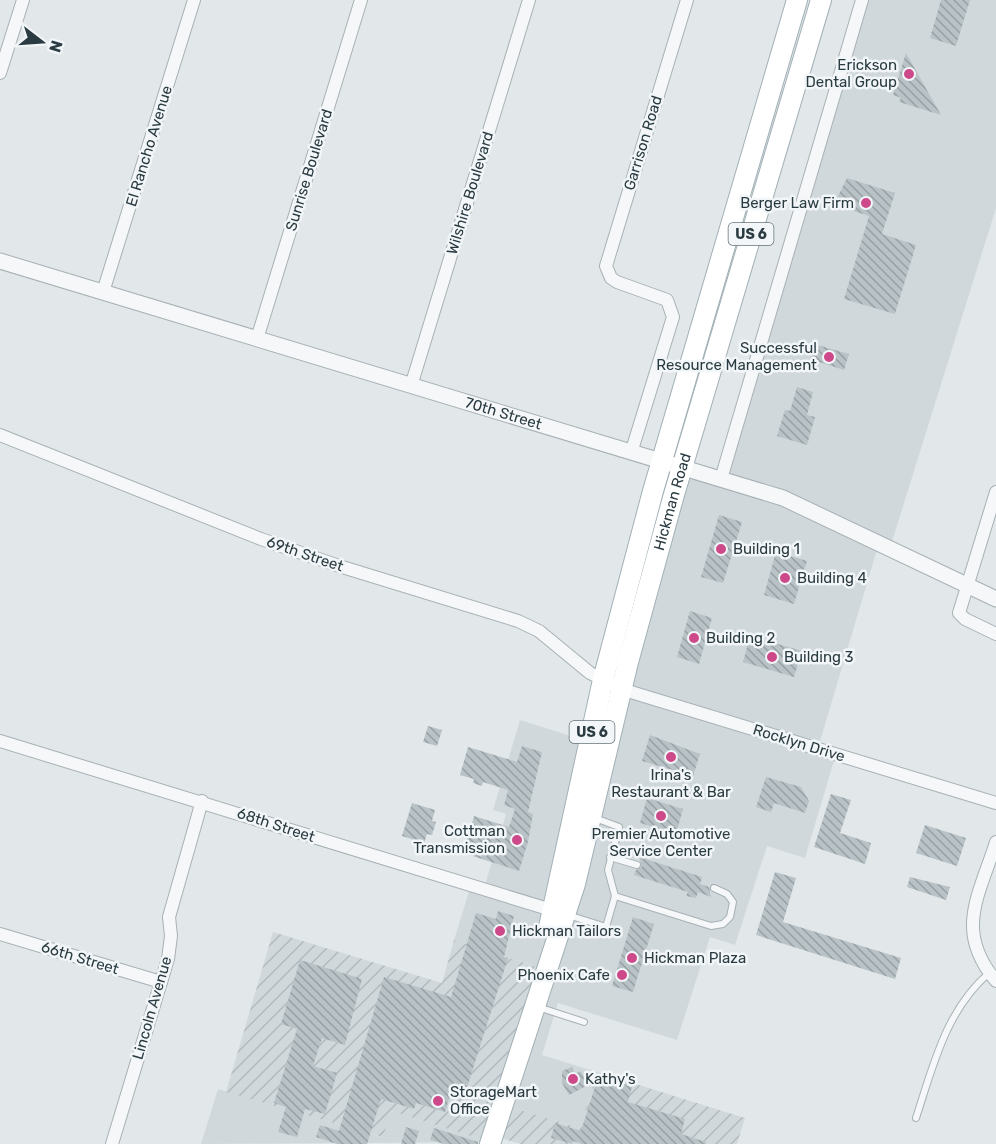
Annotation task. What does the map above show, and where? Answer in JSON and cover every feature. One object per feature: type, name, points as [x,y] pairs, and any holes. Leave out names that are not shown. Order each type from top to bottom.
[{"type":"main road","name":"Hickman Road","points":[[490,1144],[534,1006],[558,912],[603,680],[662,462],[797,0]]},
{"type":"main road","name":"Hickman Road","points":[[558,912],[591,817],[621,689],[682,468],[821,0]]},
{"type":"main road","name":"Hickman Road","points":[[496,1144],[504,1105]]},
{"type":"street","points":[[0,73],[23,0]]},
{"type":"street","name":"El Rancho Avenue","points":[[103,292],[194,0]]},
{"type":"street","name":"Sunrise Boulevard","points":[[257,339],[362,0]]},
{"type":"street","name":"Wilshire Boulevard","points":[[411,386],[529,0]]},
{"type":"street","name":"Garrison Road","points":[[631,453],[671,325],[672,307],[667,300],[617,282],[608,273],[608,260],[687,0]]},
{"type":"street","points":[[721,479],[862,0]]},
{"type":"street","name":"70th Street","points":[[0,261],[783,498],[996,599]]},
{"type":"street","name":"69th Street","points":[[0,435],[261,539],[339,566],[518,621],[539,631],[590,673],[603,680]]},
{"type":"street","points":[[996,492],[959,613],[965,619],[996,634]]},
{"type":"street","name":"Rocklyn Drive","points":[[603,680],[621,689],[996,803]]},
{"type":"street","name":"68th Street","points":[[0,741],[202,801],[558,912]]},
{"type":"street","name":"Lincoln Avenue","points":[[112,1144],[161,982],[170,947],[171,908],[202,801]]},
{"type":"street","points":[[993,977],[975,949],[972,922],[996,842]]},
{"type":"street","name":"66th Street","points":[[0,934],[161,982]]},
{"type":"lane","points":[[558,912],[606,927],[615,896],[608,870],[619,827],[591,817]]},
{"type":"lane","points":[[610,857],[637,865]]},
{"type":"lane","points":[[615,896],[711,926],[718,926],[730,917],[733,902],[727,894],[714,888]]},
{"type":"lane","points":[[916,1118],[944,1033],[977,983],[993,977]]},
{"type":"lane","points":[[534,1006],[584,1022]]},
{"type":"shaded area","points":[[862,0],[996,0],[996,208],[890,548],[879,543],[818,748],[836,754],[805,858],[767,846],[735,945],[710,937],[677,1040],[558,1003],[542,1055],[597,1072],[580,1128],[504,1105],[682,468],[720,479]]},
{"type":"shaded area","points":[[520,720],[590,742],[540,968],[454,940],[471,885],[484,888],[503,825],[506,814],[493,810]]},
{"type":"shaded area","points":[[273,932],[442,983],[454,940],[540,968],[504,1105],[580,1128],[597,1072],[745,1118],[737,1144],[521,1144],[497,1137],[490,1142],[391,1111],[383,1137],[226,1092]]},
{"type":"shaded area","points":[[218,1089],[382,1137],[391,1111],[490,1142],[201,1144]]},
{"type":"building","points":[[941,0],[970,0],[956,46],[930,38]]},
{"type":"building","name":"Erickson Dental Group","points":[[906,53],[941,115],[899,102],[901,98],[893,95]]},
{"type":"building","points":[[847,178],[895,193],[882,234],[916,245],[895,314],[844,299],[869,216],[839,206],[841,199],[837,198]]},
{"type":"building","name":"Successful Resource Management","points":[[814,344],[849,354],[844,370],[810,359]]},
{"type":"building","points":[[797,387],[813,392],[807,415],[815,417],[807,445],[777,436],[785,410],[790,411]]},
{"type":"building","name":"Building 1","points":[[719,515],[742,522],[723,583],[701,577]]},
{"type":"building","name":"Building 4","points":[[776,552],[807,561],[794,604],[764,595]]},
{"type":"building","name":"Building 2","points":[[690,611],[712,618],[699,664],[677,657]]},
{"type":"building","name":"Building 3","points":[[750,636],[802,651],[794,677],[743,662]]},
{"type":"building","points":[[428,726],[442,730],[437,746],[423,742]]},
{"type":"building","name":"Irina's Restaurant & Bar","points":[[650,735],[700,754],[693,776],[642,761]]},
{"type":"building","points":[[522,746],[542,752],[528,812],[533,814],[528,842],[519,871],[463,853],[467,839],[460,836],[463,825],[471,827],[474,816],[509,827],[515,809],[504,805],[508,790],[483,782],[482,786],[473,783],[474,779],[460,775],[468,747],[517,762]]},
{"type":"building","points":[[766,777],[801,787],[809,801],[805,813],[774,803],[771,812],[756,807]]},
{"type":"building","points":[[831,794],[851,800],[840,833],[871,843],[865,864],[814,847]]},
{"type":"building","name":"Premier Automotive Service Center","points":[[647,798],[683,809],[676,834],[640,823]]},
{"type":"building","points":[[412,803],[435,810],[432,821],[436,822],[432,835],[427,834],[424,843],[402,836]]},
{"type":"building","points":[[925,825],[966,838],[957,866],[916,853]]},
{"type":"building","points":[[639,857],[702,877],[700,884],[709,887],[711,897],[698,892],[696,898],[686,896],[688,892],[634,875],[636,870],[642,867]]},
{"type":"building","points":[[775,872],[796,878],[783,922],[901,958],[895,979],[756,935]]},
{"type":"building","points":[[910,877],[950,887],[946,900],[907,887]]},
{"type":"building","points":[[498,911],[514,916],[504,957],[508,958],[464,1097],[451,1093],[445,1112],[416,1103],[414,1109],[381,1099],[367,1144],[337,1144],[316,1137],[320,1125],[339,1131],[384,977],[451,997],[476,913],[496,919]]},
{"type":"building","name":"Hickman Plaza","points":[[633,917],[654,924],[633,992],[612,986]]},
{"type":"building","points":[[300,960],[362,979],[345,1045],[322,1038],[313,1066],[337,1073],[325,1114],[305,1109],[297,1137],[278,1132],[286,1107],[274,1103],[297,1029],[281,1024]]},
{"type":"building","name":"Kathy's","points":[[572,1067],[575,1074],[581,1071],[588,1085],[569,1095],[562,1083],[562,1071]]},
{"type":"building","points":[[598,1077],[632,1087],[628,1102],[685,1119],[681,1134],[706,1142],[706,1144],[582,1144],[573,1141],[572,1144],[551,1138],[555,1123],[581,1131]]},
{"type":"building","points":[[406,1127],[419,1131],[415,1144],[401,1144]]},
{"type":"building","points":[[434,1128],[478,1142],[478,1144],[444,1144],[430,1140]]},
{"type":"place","name":"Erickson Dental Group","points":[[909,74]]},
{"type":"place","name":"Berger Law Firm","points":[[866,203]]},
{"type":"place","name":"Successful Resource Management","points":[[829,357]]},
{"type":"place","name":"Building 1","points":[[721,549]]},
{"type":"place","name":"Building 4","points":[[785,578]]},
{"type":"place","name":"Building 2","points":[[694,638]]},
{"type":"place","name":"Building 3","points":[[772,657]]},
{"type":"place","name":"Irina's Restaurant & Bar","points":[[671,757]]},
{"type":"place","name":"Premier Automotive Service Center","points":[[661,816]]},
{"type":"place","name":"Cottman Transmission","points":[[517,840]]},
{"type":"place","name":"Hickman Tailors","points":[[500,931]]},
{"type":"place","name":"Hickman Plaza","points":[[632,958]]},
{"type":"place","name":"Phoenix Cafe","points":[[622,975]]},
{"type":"place","name":"Kathy's","points":[[573,1079]]},
{"type":"place","name":"StorageMart Office","points":[[438,1101]]}]
